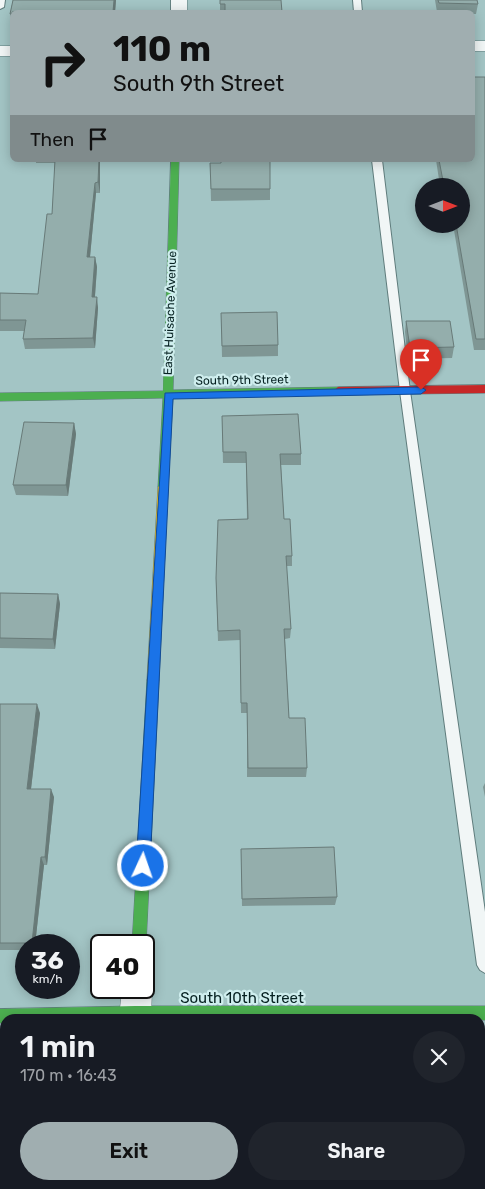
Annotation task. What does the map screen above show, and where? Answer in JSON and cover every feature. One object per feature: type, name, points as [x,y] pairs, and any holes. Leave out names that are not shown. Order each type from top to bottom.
[{"type":"street","name":"East Huisache Avenue","points":[[140,934],[168,395],[175,162]]},
{"type":"street","name":"South 9th Street","points":[[0,396],[485,389]]},
{"type":"street","name":"South 10th Street","points":[[30,1014],[136,1007],[485,1013]]},
{"type":"lane","points":[[0,7],[1,0]]},
{"type":"lane","points":[[377,162],[404,391],[485,965]]},
{"type":"building","points":[[13,0],[114,0],[113,10],[11,10]]},
{"type":"building","points":[[220,0],[281,0],[282,10],[225,10],[225,4],[220,4]]},
{"type":"building","points":[[438,0],[477,0],[478,4],[439,3]]},
{"type":"building","points":[[475,77],[485,77],[485,339],[476,339],[458,233],[470,233],[470,178],[442,178],[439,162],[475,162]]},
{"type":"building","points":[[55,162],[99,162],[98,182],[95,183],[87,257],[95,257],[92,297],[97,297],[93,338],[23,339],[26,320],[0,320],[0,293],[38,294],[47,214],[52,214]]},
{"type":"building","points":[[270,162],[270,189],[211,189],[210,163]]},
{"type":"building","points":[[277,312],[278,345],[222,346],[221,313]]},
{"type":"building","points":[[406,321],[450,321],[454,347],[410,348]]},
{"type":"building","points":[[298,414],[301,454],[280,454],[284,519],[290,519],[292,556],[286,556],[291,629],[284,629],[289,718],[305,718],[307,768],[248,768],[247,703],[241,703],[240,630],[218,631],[216,578],[218,520],[248,519],[246,452],[223,452],[222,416]]},
{"type":"building","points":[[24,422],[74,423],[66,485],[13,485]]},
{"type":"building","points":[[0,593],[58,594],[53,639],[0,638]]},
{"type":"building","points":[[0,704],[37,704],[27,789],[51,789],[45,857],[41,857],[33,934],[15,934],[15,943],[0,943]]},
{"type":"building","points":[[334,847],[337,897],[242,899],[241,849]]},
{"type":"traffic: fast","points":[[163,487],[168,395],[175,162]]},
{"type":"traffic: fast","points":[[0,397],[338,391]]},
{"type":"traffic: fast","points":[[140,934],[153,680]]},
{"type":"traffic: fast","points":[[90,1014],[485,1013]]},
{"type":"traffic: slow","points":[[153,680],[163,487]]},
{"type":"traffic: jam","points":[[338,391],[485,389]]},
{"type":"route","points":[[143,866],[168,395],[421,390]]}]
